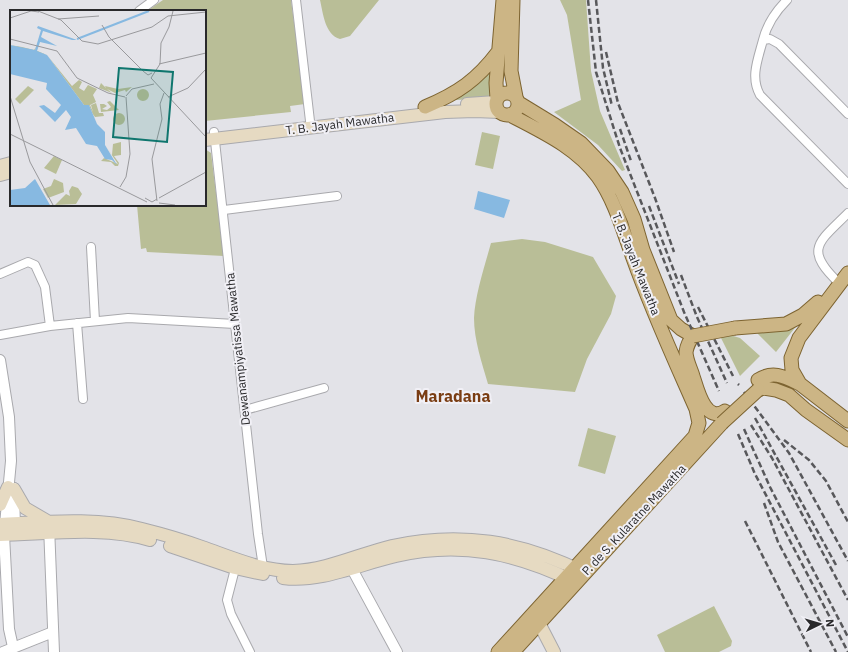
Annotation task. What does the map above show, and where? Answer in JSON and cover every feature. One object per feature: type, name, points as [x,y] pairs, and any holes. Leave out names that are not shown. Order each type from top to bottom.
[{"type":"main road","points":[[500,107],[498,52],[503,0]]},
{"type":"main road","points":[[500,107],[517,111],[517,100],[511,71],[513,0]]},
{"type":"main road","points":[[425,107],[449,97],[478,77],[498,52]]},
{"type":"main road","points":[[500,107],[504,93],[508,92],[517,100]]},
{"type":"main road","name":"T. B. Jayah Mawatha","points":[[517,100],[556,124],[581,143],[608,171],[622,192],[634,219],[643,250],[672,320],[681,330],[693,336]]},
{"type":"main road","name":"T. B. Jayah Mawatha","points":[[210,136],[310,121],[425,107],[500,107],[560,141],[582,160],[598,178],[623,226],[633,257],[699,406]]},
{"type":"main road","name":"T. B. Jayah Mawatha","points":[[210,136],[445,112],[475,111],[500,107]]},
{"type":"main road","points":[[0,166],[10,163]]},
{"type":"main road","points":[[0,176],[10,172]]},
{"type":"main road","points":[[609,199],[622,192]]},
{"type":"main road","points":[[800,384],[792,370],[791,358],[799,338],[848,273]]},
{"type":"main road","points":[[724,417],[721,413],[711,412],[699,406],[686,355],[687,344],[693,336],[735,328],[786,324],[803,315],[838,285]]},
{"type":"main road","points":[[848,421],[800,384],[788,378],[766,375],[758,385],[790,395],[806,410],[848,440]]},
{"type":"main road","name":"P. de S. Kularatne Mawatha","points":[[498,652],[580,570],[724,417],[758,385]]},
{"type":"main road","name":"P. de S. Kularatne Mawatha","points":[[580,570],[695,436],[699,423],[699,406]]},
{"type":"main road","points":[[0,505],[12,488],[25,508],[49,528]]},
{"type":"main road","points":[[6,529],[49,528],[138,536],[292,579],[324,575],[352,569],[396,556],[436,549],[478,550],[506,555],[541,566],[570,580]]},
{"type":"main road","points":[[236,564],[293,571],[324,566],[393,546],[448,538],[483,540],[515,546],[580,570]]},
{"type":"main road","name":"P. de S. Kularatne Mawatha","points":[[513,652],[539,623],[570,580]]},
{"type":"main road","points":[[539,623],[554,652]]},
{"type":"street","points":[[140,10],[154,0]]},
{"type":"street","points":[[296,0],[310,121]]},
{"type":"street","points":[[786,0],[771,18],[765,29],[754,76],[755,86],[760,95],[848,184]]},
{"type":"street","points":[[763,40],[770,39],[779,44],[848,114]]},
{"type":"street","name":"Dewanampiyatissa Mawatha","points":[[210,136],[224,210],[235,324],[263,567]]},
{"type":"street","points":[[224,210],[337,196]]},
{"type":"street","points":[[838,285],[819,258],[818,249],[820,241],[848,213]]},
{"type":"street","points":[[91,247],[95,321]]},
{"type":"street","points":[[0,274],[28,262],[35,265],[45,286],[50,326]]},
{"type":"street","points":[[0,335],[50,326],[128,318],[235,324]]},
{"type":"street","points":[[77,323],[83,399]]},
{"type":"street","points":[[0,360],[9,417],[12,488],[6,529],[3,590],[4,632],[13,647]]},
{"type":"street","points":[[245,410],[324,388]]},
{"type":"street","points":[[49,528],[54,652]]},
{"type":"street","points":[[236,564],[227,600],[231,614],[250,652]]},
{"type":"street","points":[[352,569],[397,652]]},
{"type":"street","points":[[3,652],[53,632]]},
{"type":"green space","points":[[163,0],[291,0],[305,104],[290,106],[291,112],[206,121],[206,10],[148,10]]},
{"type":"green space","points":[[320,0],[379,0],[350,36],[340,39],[335,37],[328,28]]},
{"type":"green space","points":[[560,0],[586,0],[591,71],[600,111],[625,170],[622,171],[598,145],[554,112],[581,100],[567,15]]},
{"type":"green space","points":[[491,66],[489,98],[456,100],[456,98]]},
{"type":"green space","points":[[482,132],[500,136],[493,169],[475,165]]},
{"type":"green space","points":[[206,150],[211,153],[224,256],[147,252],[146,248],[141,249],[137,206],[206,206]]},
{"type":"green space","points":[[522,239],[545,242],[593,257],[616,296],[611,314],[587,359],[575,392],[488,384],[474,326],[478,290],[491,243]]},
{"type":"green space","points":[[801,320],[776,352],[755,331]]},
{"type":"green space","points":[[730,335],[740,338],[760,356],[740,376],[720,336]]},
{"type":"green space","points":[[588,428],[616,436],[605,474],[578,466]]},
{"type":"green space","points":[[714,606],[732,641],[731,646],[719,652],[665,652],[657,635]]},
{"type":"water","points":[[478,191],[510,200],[504,218],[474,209]]},
{"type":"railway","points":[[588,0],[596,72],[620,148],[684,312],[719,391]]},
{"type":"railway","points":[[596,0],[603,68],[612,106]]},
{"type":"railway","points":[[606,52],[618,103],[655,198],[674,252]]},
{"type":"railway","points":[[620,129],[631,161]]},
{"type":"railway","points":[[649,206],[679,284]]},
{"type":"railway","points":[[681,275],[697,317],[727,383]]},
{"type":"railway","points":[[698,307],[733,376]]},
{"type":"railway","points":[[744,392],[789,453],[848,561]]},
{"type":"railway","points":[[755,418],[836,565]]},
{"type":"railway","points":[[751,425],[772,458],[848,600]]},
{"type":"railway","points":[[744,429],[770,487],[848,637]]},
{"type":"railway","points":[[738,434],[755,474],[848,652]]},
{"type":"railway","points":[[784,440],[809,460],[826,481],[848,522]]},
{"type":"railway","points":[[764,503],[778,542],[836,652]]},
{"type":"railway","points":[[745,521],[811,652]]},
{"type":"district","name":"Maradana","points":[[453,396]]}]
